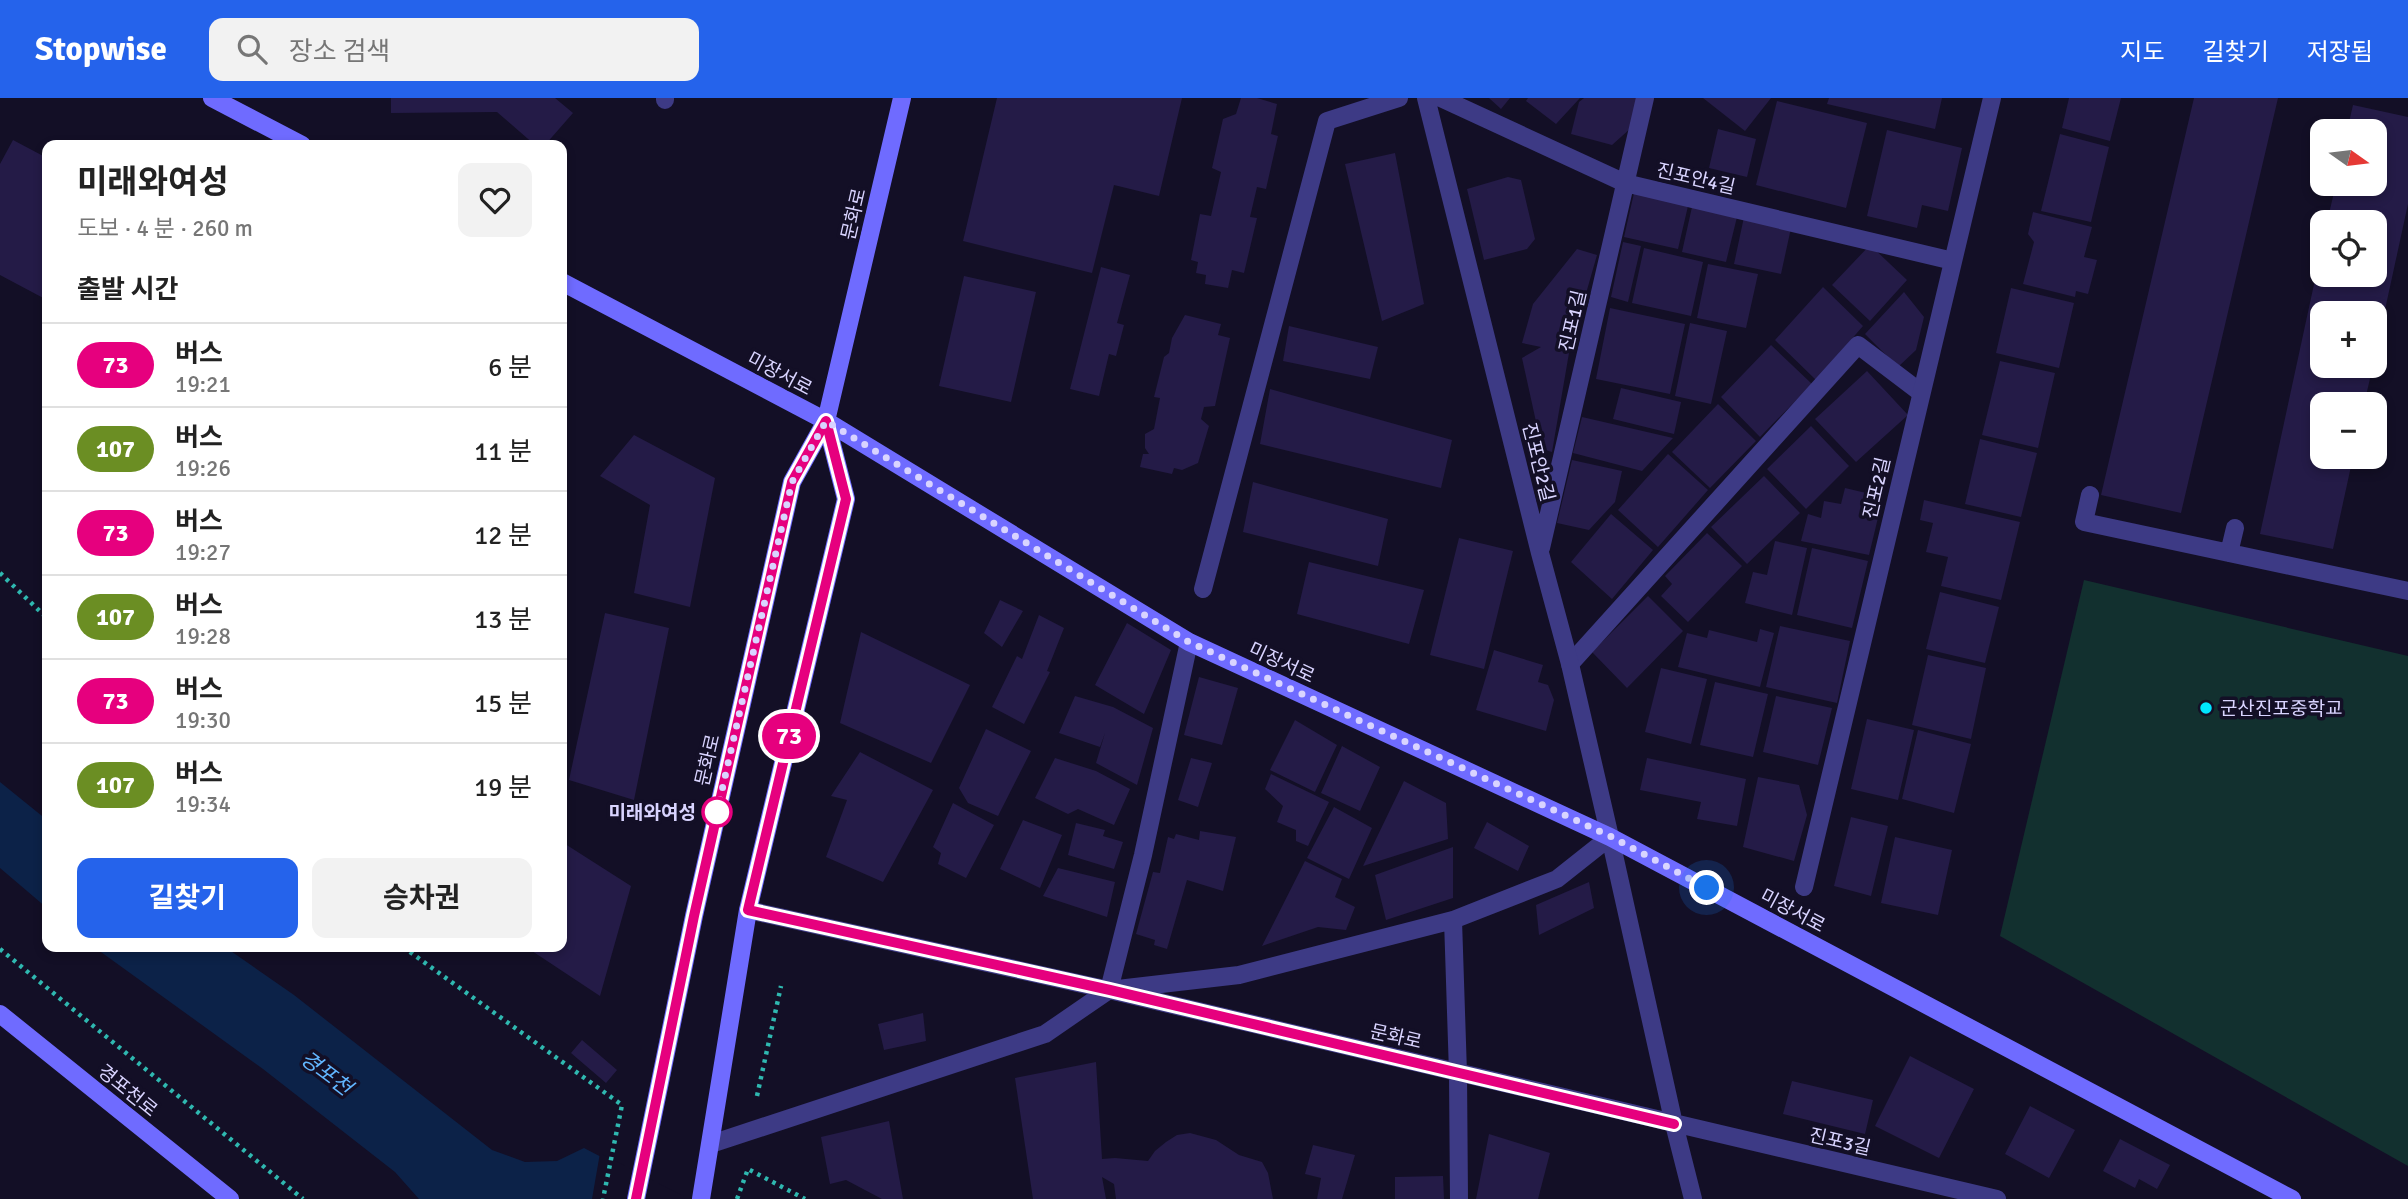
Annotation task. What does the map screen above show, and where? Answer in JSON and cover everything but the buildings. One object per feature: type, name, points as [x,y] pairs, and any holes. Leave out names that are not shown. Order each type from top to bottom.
[{"type":"street","points":[[212,98],[292,140]]},
{"type":"street","name":"문화로","points":[[636,1199],[696,902],[792,482],[826,421],[902,98]]},
{"type":"street","points":[[1203,589],[1327,121],[1399,98]]},
{"type":"street","name":"진포안2길","points":[[1426,98],[1570,664],[1693,1199]]},
{"type":"street","name":"진포안4길","points":[[1441,98],[1625,183],[1953,261]]},
{"type":"street","name":"진포1길","points":[[1540,553],[1645,98]]},
{"type":"street","name":"진포2길","points":[[1804,887],[1992,98]]},
{"type":"street","name":"미장서로","points":[[567,285],[826,421],[1189,642],[1610,836],[2292,1199]]},
{"type":"street","points":[[1570,664],[1858,345],[1920,392]]},
{"type":"street","name":"문화로","points":[[703,1191],[748,910],[846,499],[826,421]]},
{"type":"street","points":[[2090,495],[2084,522],[2408,591]]},
{"type":"street","points":[[2229,553],[2235,528]]},
{"type":"street","points":[[1110,990],[1143,855],[1189,642]]},
{"type":"street","points":[[711,1144],[1045,1034],[1110,990],[1239,975],[1452,920],[1557,879],[1610,836]]},
{"type":"street","name":"문화로","points":[[748,910],[1110,990],[1674,1124]]},
{"type":"street","points":[[1452,920],[1458,1073],[1459,1199]]},
{"type":"street","name":"경포천로","points":[[0,1014],[230,1199]]},
{"type":"street","name":"진포3길","points":[[1674,1124],[1997,1199]]},
{"type":"path","points":[[0,573],[42,613]]},
{"type":"path","points":[[0,949],[303,1199]]},
{"type":"path","points":[[410,952],[622,1105],[603,1199]]},
{"type":"path","points":[[757,1096],[781,986]]},
{"type":"path","points":[[737,1199],[748,1169],[805,1199]]},
{"type":"green space","points":[[2084,580],[2408,656],[2408,1166],[2000,936]]},
{"type":"water","points":[[0,782],[42,816],[42,904],[0,868]]},
{"type":"water","name":"경포천","points":[[101,952],[232,952],[294,995],[492,1150],[525,1162],[557,1161],[584,1148],[682,1199],[419,1199],[395,1172],[263,1069]]},
{"type":"pier","points":[[600,1153],[683,1196],[685,1199],[592,1199]]},
{"type":"bus line","name":"73","points":[[636,1199],[694,916],[792,482],[826,421],[846,499],[748,910],[1110,990],[1674,1124]]},
{"type":"place","name":"군산진포중학교","points":[[2206,708]]},
{"type":"place","name":"미래와여성","points":[[717,812]]},
{"type":"route","points":[[717,812],[792,482],[826,421],[1189,642],[1610,836],[1707,888]]}]
